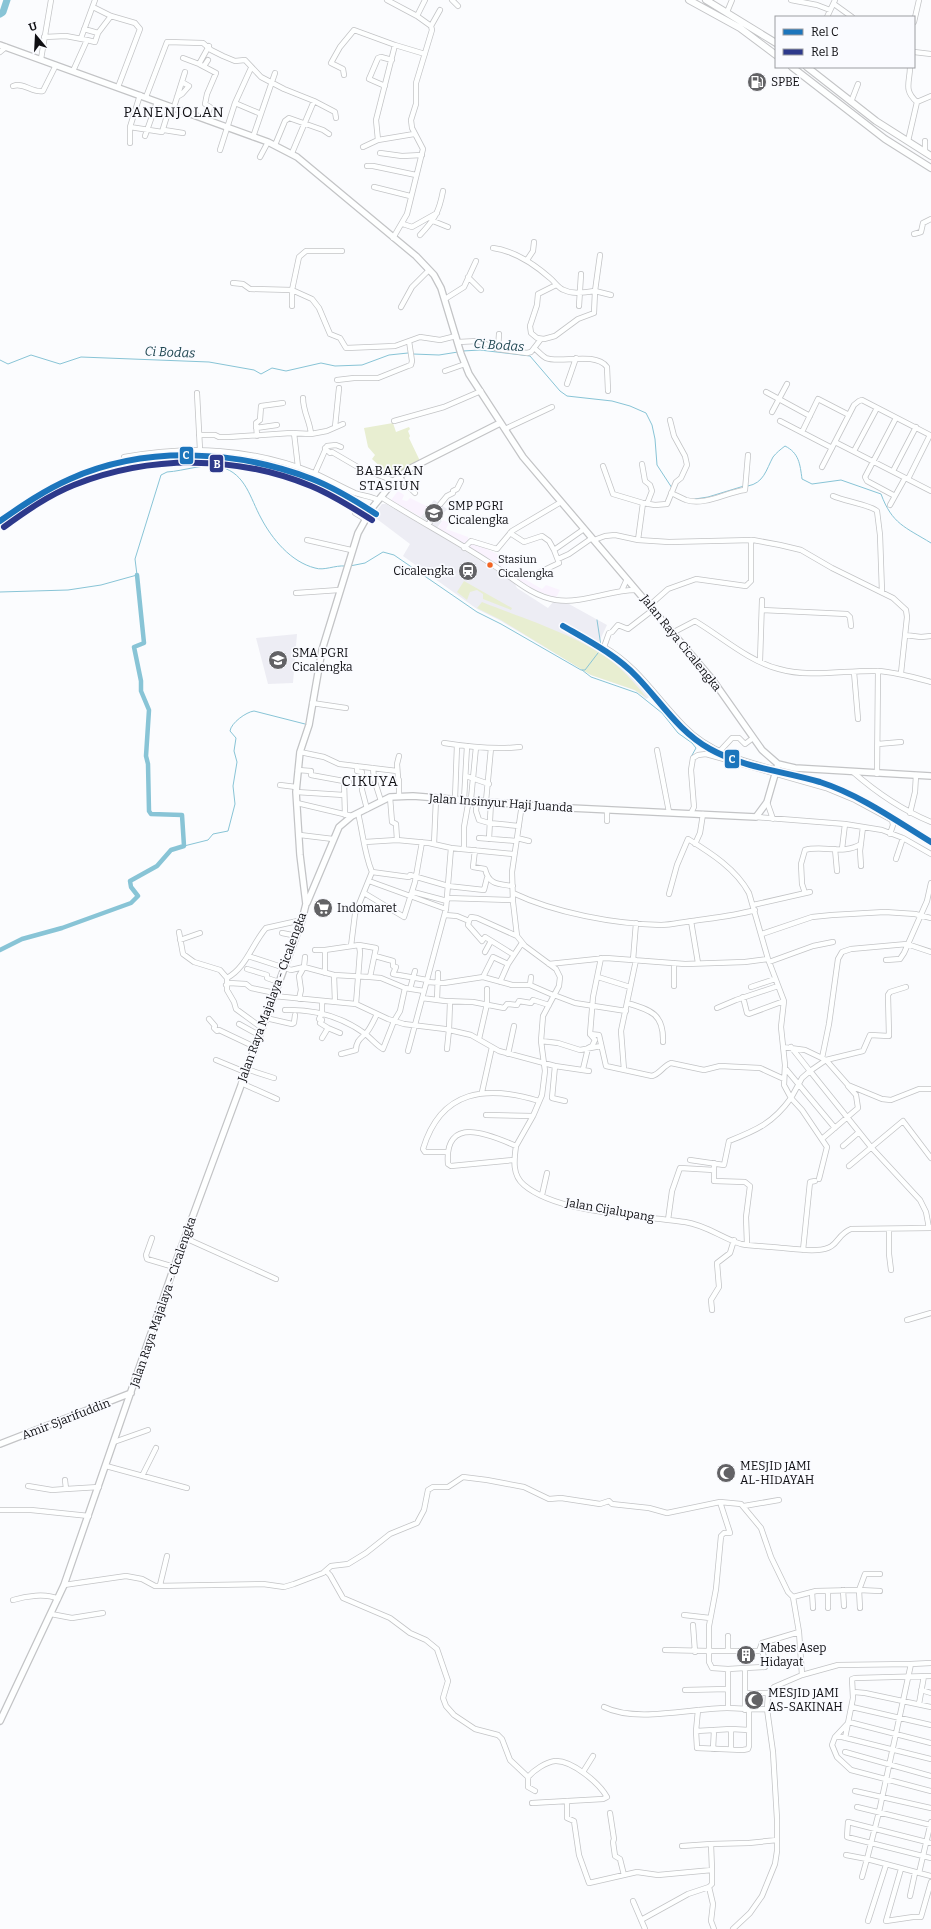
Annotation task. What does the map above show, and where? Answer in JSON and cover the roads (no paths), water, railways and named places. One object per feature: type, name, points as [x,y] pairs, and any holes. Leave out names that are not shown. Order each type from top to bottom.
[{"type":"highway","points":[[689,0],[740,28],[775,54]]},
{"type":"highway","points":[[706,0],[775,42]]},
{"type":"highway","points":[[793,68],[885,139],[931,168]]},
{"type":"highway","points":[[808,68],[851,102],[928,154]]},
{"type":"main road","points":[[3,46],[268,142],[292,153],[416,256],[437,280],[445,299],[465,364],[500,423]]},
{"type":"main road","name":"Jalan Raya Cicalengka","points":[[500,423],[523,457],[712,679],[762,750],[778,764],[796,768],[931,776]]},
{"type":"main road","name":"Jalan Raya Majalaya - Cicalengka","points":[[0,1721],[52,1614],[64,1585],[184,1238],[302,920],[306,904],[296,790],[300,752],[308,725],[319,661],[351,550],[365,519],[396,479],[420,462],[500,423]]},
{"type":"main road","points":[[756,817],[767,802],[778,764]]},
{"type":"main road","name":"Jalan Insinyur Haji Juanda","points":[[306,904],[339,827],[352,816],[390,797],[398,796],[454,799],[607,810],[756,817]]},
{"type":"main road","name":"Amir Sjarifuddin","points":[[0,1444],[131,1393]]},
{"type":"street","points":[[40,59],[51,0]]},
{"type":"street","points":[[81,38],[95,0]]},
{"type":"street","points":[[387,0],[417,16],[431,26]]},
{"type":"street","points":[[417,16],[425,0]]},
{"type":"street","points":[[452,0],[458,6]]},
{"type":"street","points":[[726,12],[732,0]]},
{"type":"street","points":[[791,0],[817,5],[830,10]]},
{"type":"street","points":[[915,18],[919,0]]},
{"type":"street","points":[[827,16],[835,2],[851,16]]},
{"type":"street","points":[[93,7],[111,16],[135,23],[140,29],[118,87]]},
{"type":"street","points":[[393,238],[403,224],[422,155],[422,148],[414,134],[411,120],[416,104],[416,83],[432,30],[431,26],[440,10]]},
{"type":"street","points":[[44,36],[66,36],[95,42],[98,33],[111,16]]},
{"type":"street","points":[[84,29],[98,33]]},
{"type":"street","points":[[344,75],[343,69],[331,63],[354,30],[425,54]]},
{"type":"street","points":[[73,71],[87,40]]},
{"type":"street","points":[[130,144],[130,127],[167,42],[200,43],[209,46],[211,50],[235,61],[245,60],[261,77],[335,112],[336,118]]},
{"type":"street","points":[[378,140],[376,120],[395,45]]},
{"type":"street","points":[[0,52],[3,46]]},
{"type":"street","points":[[202,65],[209,46]]},
{"type":"street","points":[[915,52],[931,54]]},
{"type":"street","points":[[385,86],[369,79],[378,58],[381,56],[392,60]]},
{"type":"street","points":[[183,58],[202,65],[216,74],[206,94],[205,104],[210,107],[207,120]]},
{"type":"street","points":[[202,65],[208,60]]},
{"type":"street","points":[[13,86],[22,85],[32,90],[43,91],[56,65]]},
{"type":"street","points":[[220,150],[235,103],[251,68]]},
{"type":"street","points":[[910,68],[908,82],[909,94],[917,102]]},
{"type":"street","points":[[164,130],[185,72]]},
{"type":"street","points":[[253,137],[275,72]]},
{"type":"street","points":[[177,97],[189,86],[182,82]]},
{"type":"street","points":[[851,102],[858,84]]},
{"type":"street","points":[[917,102],[931,96]]},
{"type":"street","points":[[292,153],[314,101]]},
{"type":"street","points":[[145,136],[157,102]]},
{"type":"street","points":[[908,141],[917,102]]},
{"type":"street","points":[[235,103],[261,114]]},
{"type":"street","points":[[275,145],[286,119],[291,118],[330,134]]},
{"type":"street","points":[[130,127],[162,132],[164,130],[183,133]]},
{"type":"street","points":[[363,147],[378,140],[414,134]]},
{"type":"street","points":[[925,141],[928,154]]},
{"type":"street","points":[[260,157],[268,142]]},
{"type":"street","points":[[380,153],[402,156],[422,155]]},
{"type":"street","points":[[367,166],[416,175]]},
{"type":"street","points":[[374,187],[410,196]]},
{"type":"street","points":[[420,235],[433,221],[437,213],[442,191]]},
{"type":"street","points":[[403,224],[412,227],[437,213]]},
{"type":"street","points":[[914,234],[921,232],[923,223],[931,219]]},
{"type":"street","points":[[433,221],[448,227]]},
{"type":"street","points":[[527,260],[533,251],[534,242]]},
{"type":"street","points":[[492,248],[507,250],[527,260],[553,280],[556,285],[564,291],[579,293],[595,292],[611,295]]},
{"type":"street","points":[[292,306],[292,290],[299,256],[306,251],[342,251]]},
{"type":"street","points":[[556,285],[538,294],[537,305],[530,326],[533,335],[541,339],[555,336],[578,319],[594,313],[600,255]]},
{"type":"street","points":[[445,299],[462,290],[476,261]]},
{"type":"street","points":[[401,307],[412,287],[429,270]]},
{"type":"street","points":[[579,306],[580,274]]},
{"type":"street","points":[[468,277],[481,290]]},
{"type":"street","points":[[233,283],[244,284],[250,289],[292,290],[315,302],[330,334],[341,339],[345,348],[395,346],[409,343],[420,337],[440,340],[456,336]]},
{"type":"street","points":[[498,348],[499,334]]},
{"type":"street","points":[[458,344],[474,341],[498,348],[527,353],[534,348],[541,339]]},
{"type":"street","points":[[337,380],[378,378],[411,365],[412,361],[409,343]]},
{"type":"street","points":[[534,348],[547,358],[576,358],[599,361],[605,364],[607,370],[608,391]]},
{"type":"street","points":[[567,384],[576,358]]},
{"type":"street","points":[[445,371],[465,364]]},
{"type":"street","points":[[772,412],[788,384]]},
{"type":"street","points":[[335,427],[339,388]]},
{"type":"street","points":[[394,421],[444,407],[481,391]]},
{"type":"street","points":[[766,392],[810,416]]},
{"type":"street","points":[[198,393],[200,450]]},
{"type":"street","points":[[303,398],[304,411],[310,424],[311,434]]},
{"type":"street","points":[[802,432],[818,399],[849,415]]},
{"type":"street","points":[[822,467],[858,401],[865,401],[896,418],[929,433],[930,437],[907,479],[890,505]]},
{"type":"street","points":[[257,436],[256,422],[260,420],[261,406],[283,403]]},
{"type":"street","points":[[505,429],[552,407]]},
{"type":"street","points":[[854,451],[877,408]]},
{"type":"street","points":[[896,418],[872,461],[865,479],[896,496]]},
{"type":"street","points":[[603,466],[613,494],[645,503],[667,504],[676,482],[681,478],[687,465],[685,456],[674,436],[670,420]]},
{"type":"street","points":[[780,421],[832,448]]},
{"type":"street","points":[[199,435],[215,435],[219,437],[294,433],[311,434],[327,431],[342,424]]},
{"type":"street","points":[[256,428],[277,425]]},
{"type":"street","points":[[893,471],[916,427]]},
{"type":"street","points":[[294,433],[298,467]]},
{"type":"street","points":[[835,442],[931,491]]},
{"type":"street","points":[[315,473],[325,448],[330,445],[341,447]]},
{"type":"street","points":[[325,448],[330,453],[332,452],[356,466]]},
{"type":"street","points":[[124,457],[160,451],[200,450],[259,456],[315,473],[357,494],[380,498],[491,563],[525,588],[549,598],[557,600],[584,599],[608,595],[622,590],[636,590]]},
{"type":"street","points":[[672,492],[685,500],[698,500],[745,490],[748,455]]},
{"type":"street","points":[[129,463],[167,457],[190,457],[226,459],[264,466],[296,475],[334,493],[353,504],[355,513],[365,519]]},
{"type":"street","points":[[638,540],[645,503],[652,491],[650,484],[645,482],[642,464]]},
{"type":"street","points":[[368,472],[396,479],[415,493]]},
{"type":"street","points":[[428,525],[434,516],[433,513],[446,496],[453,493],[453,491],[457,489],[461,481]]},
{"type":"street","points":[[833,496],[851,503],[873,508],[877,511],[880,535],[882,592]]},
{"type":"street","points":[[464,548],[471,541],[497,549],[510,533],[533,517],[561,502]]},
{"type":"street","points":[[554,550],[584,529]]},
{"type":"street","points":[[510,533],[524,542],[542,536],[549,541],[559,563],[556,566],[538,573]]},
{"type":"street","points":[[558,559],[593,539],[605,536],[669,542],[751,540],[801,550],[832,568],[882,592],[901,603],[906,610],[907,617],[901,673]]},
{"type":"street","points":[[308,540],[351,550]]},
{"type":"street","points":[[751,540],[751,582],[746,586],[696,579],[668,589],[652,608],[628,629],[618,625],[609,634],[604,647],[617,655],[635,670],[684,727],[693,735],[719,752],[826,788],[878,812],[892,821],[890,834]]},
{"type":"street","points":[[622,590],[627,579]]},
{"type":"street","points":[[296,593],[339,590]]},
{"type":"street","points":[[760,661],[762,600]]},
{"type":"street","points":[[762,610],[846,614],[850,617],[851,626]]},
{"type":"street","points":[[672,633],[694,621],[760,661],[773,667],[792,671],[878,671],[901,673],[931,682]]},
{"type":"street","points":[[905,635],[921,638],[931,636]]},
{"type":"street","points":[[877,774],[878,671]]},
{"type":"street","points":[[854,672],[858,719]]},
{"type":"street","points":[[312,703],[346,708]]},
{"type":"street","points":[[719,752],[732,738],[739,738],[745,744],[753,738]]},
{"type":"street","points":[[878,744],[901,742]]},
{"type":"street","points":[[444,743],[491,748],[520,747]]},
{"type":"street","points":[[454,799],[457,745]]},
{"type":"street","points":[[467,746],[466,776],[470,800],[478,818],[489,823],[519,826]]},
{"type":"street","points":[[464,849],[464,827],[474,779],[476,747]]},
{"type":"street","points":[[489,839],[488,784],[491,748]]},
{"type":"street","points":[[657,750],[669,812]]},
{"type":"street","points":[[300,752],[324,757],[339,764],[397,771]]},
{"type":"street","points":[[691,813],[694,807],[692,766],[693,758],[696,756],[706,754],[776,772]]},
{"type":"street","points":[[398,796],[399,780],[397,771],[399,756]]},
{"type":"street","points":[[357,766],[357,771],[362,772],[362,790],[366,809]]},
{"type":"street","points":[[373,768],[374,779],[381,801]]},
{"type":"street","points":[[298,770],[311,771],[310,776],[349,782]]},
{"type":"street","points":[[853,772],[889,801],[931,822]]},
{"type":"street","points":[[910,812],[915,792],[916,775]]},
{"type":"street","points":[[466,776],[488,784]]},
{"type":"street","points":[[344,781],[344,795],[346,804],[345,815]]},
{"type":"street","points":[[280,785],[296,790],[344,795]]},
{"type":"street","points":[[390,797],[392,822],[396,824],[397,840]]},
{"type":"street","points":[[434,844],[436,799]]},
{"type":"street","points":[[767,802],[772,819]]},
{"type":"street","points":[[297,803],[352,816]]},
{"type":"street","points":[[522,804],[513,854],[512,872],[517,936],[522,943],[549,964],[601,958],[674,963],[768,961],[813,946],[833,942]]},
{"type":"street","points":[[606,821],[607,810]]},
{"type":"street","points":[[351,946],[355,914],[372,872],[366,857],[358,813]]},
{"type":"street","points":[[695,844],[700,833],[703,814]]},
{"type":"street","points":[[756,817],[845,824],[882,830],[903,838],[931,854]]},
{"type":"street","points":[[842,849],[845,824]]},
{"type":"street","points":[[861,866],[863,827]]},
{"type":"street","points":[[300,835],[333,839]]},
{"type":"street","points":[[479,838],[529,841]]},
{"type":"street","points":[[896,859],[903,838]]},
{"type":"street","points":[[669,894],[677,865],[688,839],[712,853],[744,884],[754,908],[768,961],[784,1001],[781,1027],[784,1087],[823,1138],[828,1151],[817,1180],[810,1182],[802,1250]]},
{"type":"street","points":[[364,842],[397,840],[422,842],[451,848],[513,854]]},
{"type":"street","points":[[364,893],[404,917],[413,892],[422,842]]},
{"type":"street","points":[[513,893],[529,900],[580,914],[636,923],[663,925],[738,915],[754,908],[808,893],[802,884],[801,864],[805,850],[824,848],[853,848],[861,844]]},
{"type":"street","points":[[408,1051],[445,915],[451,848]]},
{"type":"street","points":[[835,849],[837,871]]},
{"type":"street","points":[[372,872],[409,877],[410,875],[448,886],[484,890],[487,878],[485,869],[475,868],[473,866],[475,850]]},
{"type":"street","points":[[487,878],[496,884],[513,886]]},
{"type":"street","points":[[369,881],[446,909]]},
{"type":"street","points":[[886,960],[902,958],[921,916],[931,883]]},
{"type":"street","points":[[413,892],[447,900],[513,900]]},
{"type":"street","points":[[762,934],[805,919],[832,915],[885,912],[931,918]]},
{"type":"street","points":[[445,915],[457,916],[469,921]]},
{"type":"street","points":[[514,955],[485,937],[482,941],[468,925],[469,921],[472,916],[517,936]]},
{"type":"street","points":[[227,978],[241,966],[266,928],[302,920]]},
{"type":"street","points":[[692,921],[698,963]]},
{"type":"street","points":[[624,1070],[621,1036],[635,960],[636,923]]},
{"type":"street","points":[[179,932],[182,952],[190,960],[218,969],[227,978]]},
{"type":"street","points":[[180,940],[200,933]]},
{"type":"street","points":[[282,933],[297,936]]},
{"type":"street","points":[[485,952],[491,941]]},
{"type":"street","points":[[500,982],[508,964],[522,943]]},
{"type":"street","points":[[824,1059],[839,955],[846,950],[908,944],[931,952]]},
{"type":"street","points":[[356,1004],[359,945]]},
{"type":"street","points":[[315,950],[359,945],[376,948],[376,956],[370,977]]},
{"type":"street","points":[[325,950],[325,973]]},
{"type":"street","points":[[248,956],[291,970],[304,967],[334,975],[381,978],[407,988],[424,991]]},
{"type":"street","points":[[376,956],[393,961],[393,966],[396,967],[393,974],[437,983],[483,977],[522,986],[530,985],[575,1002],[626,1011]]},
{"type":"street","points":[[483,977],[494,956],[508,964]]},
{"type":"street","points":[[299,999],[301,990],[299,976],[304,967],[305,957]]},
{"type":"street","points":[[583,1070],[588,1048],[592,1046],[595,1040],[590,1034],[592,1006],[601,958]]},
{"type":"street","points":[[674,963],[674,986]]},
{"type":"street","name":"Jalan Cijalupang","points":[[549,964],[556,969],[560,977],[559,986],[544,1012],[541,1041],[544,1063],[544,1084],[540,1101],[516,1146],[514,1160],[514,1170],[518,1179],[524,1186],[542,1195],[576,1206],[703,1226],[734,1240],[747,1244],[802,1250],[830,1248],[846,1231],[851,1229],[930,1228]]},
{"type":"street","points":[[247,969],[266,975],[267,978],[279,982]]},
{"type":"street","points":[[292,998],[288,1010],[322,1013],[340,1019],[365,1034],[383,1049],[394,1021],[400,1011],[407,988],[415,971]]},
{"type":"street","points":[[437,1000],[438,973]]},
{"type":"street","points":[[334,975],[335,1002]]},
{"type":"street","points":[[530,985],[531,977]]},
{"type":"street","points":[[598,977],[630,987]]},
{"type":"street","points":[[227,978],[226,985],[236,1009],[262,1028]]},
{"type":"street","points":[[751,987],[776,979]]},
{"type":"street","points":[[226,985],[228,983],[246,984],[251,988],[275,995],[322,1002],[356,1004],[404,1024],[450,1030],[479,1039],[492,1048],[508,1054],[555,1066],[589,1071]]},
{"type":"street","points":[[717,1008],[743,997],[778,986]]},
{"type":"street","points":[[690,1160],[725,1164],[729,1141],[765,1125],[791,1098],[798,1084],[824,1059],[863,1051],[870,1035],[889,1036],[888,995],[890,992],[906,987]]},
{"type":"street","points":[[479,1039],[487,1004],[487,989]]},
{"type":"street","points":[[743,997],[747,1013],[749,1014],[784,1001]]},
{"type":"street","points":[[422,998],[450,1002],[473,1002],[504,1008],[506,1004],[517,1005],[519,1001],[531,1003],[533,1000],[549,1005]]},
{"type":"street","points":[[322,1002],[322,1013],[319,1019],[322,1020],[320,1023],[340,1033]]},
{"type":"street","points":[[447,1049],[450,1030],[450,1002]]},
{"type":"street","points":[[627,1003],[649,1010],[653,1013],[663,1029],[663,1042]]},
{"type":"street","points":[[341,1054],[356,1050],[356,1045],[365,1034],[377,1014]]},
{"type":"street","points":[[266,1018],[292,1024],[294,1023],[295,1015]]},
{"type":"street","points":[[209,1019],[217,1031],[219,1030],[255,1047]]},
{"type":"street","points":[[239,1024],[259,1035]]},
{"type":"street","points":[[508,1054],[514,1026]]},
{"type":"street","points":[[322,1038],[328,1028]]},
{"type":"street","points":[[590,1034],[598,1034],[606,1066],[652,1076],[657,1075],[667,1065],[671,1064],[704,1070],[720,1066],[760,1068],[784,1079]]},
{"type":"street","points":[[541,1041],[558,1043],[580,1050],[601,1046]]},
{"type":"street","points":[[782,1046],[805,1050],[824,1059],[856,1095],[858,1105],[857,1110],[823,1138]]},
{"type":"street","points":[[791,1047],[871,1147],[920,1200],[926,1212],[930,1228]]},
{"type":"street","points":[[482,1092],[492,1048]]},
{"type":"street","points":[[216,1060],[274,1078]]},
{"type":"street","points":[[555,1066],[552,1098],[565,1102]]},
{"type":"street","points":[[784,1068],[835,1128]]},
{"type":"street","points":[[241,1083],[277,1099]]},
{"type":"street","points":[[848,1085],[886,1100],[891,1100],[919,1088],[931,1089]]},
{"type":"street","points":[[447,1152],[423,1151],[428,1132],[448,1106],[482,1092],[518,1095],[540,1101]]},
{"type":"street","points":[[486,1115],[533,1116]]},
{"type":"street","points":[[849,1166],[902,1122],[931,1158]]},
{"type":"street","points":[[514,1160],[451,1166],[448,1164],[447,1152],[454,1137],[458,1134],[480,1132],[516,1146]]},
{"type":"street","points":[[843,1146],[859,1132]]},
{"type":"street","points":[[714,1163],[715,1181],[745,1182],[750,1186],[746,1218],[747,1244]]},
{"type":"street","points":[[668,1220],[672,1191],[680,1168],[714,1170]]},
{"type":"street","points":[[542,1195],[547,1173]]},
{"type":"street","points":[[889,1229],[889,1254],[891,1270]]},
{"type":"street","points":[[152,1238],[146,1256],[147,1259],[174,1267]]},
{"type":"street","points":[[184,1238],[276,1280]]},
{"type":"street","points":[[712,1310],[711,1300],[719,1287],[717,1263],[730,1253],[734,1240]]},
{"type":"street","points":[[908,1320],[931,1314]]},
{"type":"street","points":[[114,1442],[148,1430]]},
{"type":"street","points":[[142,1476],[156,1448]]},
{"type":"street","points":[[106,1466],[187,1488]]},
{"type":"street","points":[[64,1585],[126,1576],[142,1579],[155,1586],[263,1584],[286,1586],[326,1571],[331,1566],[348,1564],[366,1553],[390,1534],[417,1523],[424,1510],[428,1490],[433,1487],[448,1487],[463,1477],[524,1487],[549,1498],[561,1498],[600,1504],[608,1501],[612,1504],[650,1508],[661,1512],[720,1502],[738,1503],[744,1506],[761,1528],[771,1557],[788,1592],[793,1597],[799,1632],[802,1675]]},
{"type":"street","points":[[65,1480],[66,1489]]},
{"type":"street","points":[[28,1486],[52,1490],[99,1487]]},
{"type":"street","points":[[744,1506],[780,1500]]},
{"type":"street","points":[[720,1502],[730,1533],[724,1533],[721,1536],[716,1589],[710,1618],[710,1665],[712,1668],[728,1669],[765,1666],[762,1643]]},
{"type":"street","points":[[0,1510],[31,1510],[89,1516]]},
{"type":"street","points":[[160,1585],[167,1556]]},
{"type":"street","points":[[326,1571],[330,1575],[343,1598],[390,1618],[410,1633],[426,1640],[436,1649],[448,1680],[444,1698],[446,1706],[454,1715],[475,1729],[498,1736],[502,1739],[510,1760],[528,1777],[528,1787],[535,1791]]},
{"type":"street","points":[[860,1608],[859,1590],[865,1574],[880,1574]]},
{"type":"street","points":[[793,1597],[828,1590],[880,1591]]},
{"type":"street","points":[[828,1590],[828,1608]]},
{"type":"street","points":[[844,1590],[844,1606]]},
{"type":"street","points":[[812,1592],[813,1608]]},
{"type":"street","points":[[13,1600],[32,1596],[51,1596],[58,1599]]},
{"type":"street","points":[[52,1614],[72,1618],[103,1613]]},
{"type":"street","points":[[684,1616],[710,1618]]},
{"type":"street","points":[[693,1625],[695,1652]]},
{"type":"street","points":[[762,1643],[799,1632]]},
{"type":"street","points":[[728,1636],[728,1650]]},
{"type":"street","points":[[665,1650],[695,1652],[728,1650],[759,1651],[762,1643]]},
{"type":"street","points":[[733,1929],[750,1913],[762,1896],[775,1864],[777,1840],[774,1767],[767,1709],[769,1693],[774,1687],[802,1675],[838,1665],[931,1663]]},
{"type":"street","points":[[862,1877],[883,1797],[911,1664]]},
{"type":"street","points":[[698,1710],[696,1732],[697,1748],[748,1748],[749,1730],[745,1692],[745,1668]]},
{"type":"street","points":[[728,1669],[728,1708]]},
{"type":"street","points":[[919,1704],[924,1676]]},
{"type":"street","points":[[845,1738],[854,1692],[852,1682],[855,1678],[931,1676]]},
{"type":"street","points":[[685,1690],[728,1689]]},
{"type":"street","points":[[921,1690],[931,1693]]},
{"type":"street","points":[[745,1692],[769,1693]]},
{"type":"street","points":[[854,1692],[931,1707]]},
{"type":"street","points":[[604,1707],[632,1714],[728,1708],[747,1710],[767,1709]]},
{"type":"street","points":[[852,1707],[931,1725]]},
{"type":"street","points":[[849,1722],[931,1743]]},
{"type":"street","points":[[849,1722],[835,1737],[832,1745],[837,1757],[851,1770],[886,1781],[931,1791]]},
{"type":"street","points":[[696,1732],[732,1729],[749,1730]]},
{"type":"street","points":[[731,1749],[732,1729]]},
{"type":"street","points":[[713,1749],[714,1730]]},
{"type":"street","points":[[835,1737],[845,1738],[931,1759]]},
{"type":"street","points":[[845,1752],[931,1776]]},
{"type":"street","points":[[583,1772],[593,1756]]},
{"type":"street","points":[[528,1777],[544,1765],[554,1761],[566,1764],[583,1772],[604,1792],[606,1798],[532,1803]]},
{"type":"street","points":[[855,1791],[931,1808]]},
{"type":"street","points":[[568,1801],[567,1818],[574,1821],[579,1855],[588,1882],[590,1883],[637,1872],[658,1875],[712,1870]]},
{"type":"street","points":[[857,1807],[931,1824],[929,1842],[910,1896]]},
{"type":"street","points":[[610,1813],[615,1856],[620,1859],[624,1875]]},
{"type":"street","points":[[929,1842],[874,1828],[847,1823],[847,1837],[931,1858]]},
{"type":"street","points":[[682,1846],[749,1843],[777,1840]]},
{"type":"street","points":[[641,1920],[688,1894],[709,1887],[712,1884],[711,1844]]},
{"type":"street","points":[[846,1855],[931,1876]]},
{"type":"street","points":[[868,1921],[886,1865]]},
{"type":"street","points":[[901,1869],[886,1921],[921,1917],[931,1882]]},
{"type":"street","points":[[709,1887],[712,1904],[711,1920],[714,1929]]},
{"type":"street","points":[[633,1901],[645,1929]]},
{"type":"waterway","points":[[0,14],[3,12],[7,0]]},
{"type":"waterway","name":"Ci Bodas","points":[[463,351],[480,350],[530,356],[560,391],[567,396],[612,401],[630,406],[646,413],[652,425],[655,439],[657,465],[672,488]]},
{"type":"waterway","name":"Ci Bodas","points":[[413,354],[439,355],[458,352]]},
{"type":"waterway","name":"Ci Bodas","points":[[0,360],[8,364],[31,355],[60,364],[81,357],[209,362],[254,370],[261,374],[272,368],[286,371],[321,363],[335,366],[362,365],[389,355],[408,353]]},
{"type":"waterway","name":"Ci Bodas","points":[[748,486],[758,482],[761,479],[773,457],[785,446],[796,456],[802,479],[812,484],[841,480],[881,494],[890,512],[900,524],[931,543]]},
{"type":"waterway","points":[[0,592],[68,590],[101,585],[137,575],[135,559],[161,475],[167,472],[208,466],[221,467],[229,470],[242,481],[265,526],[283,549],[298,561],[318,569],[345,566]]},
{"type":"waterway","name":"Ci Bodas","points":[[695,499],[708,497],[744,486]]},
{"type":"waterway","points":[[350,566],[365,563],[383,552],[394,555],[477,612],[501,624],[581,670],[585,670],[598,653]]},
{"type":"waterway","points":[[0,950],[22,939],[62,928],[131,903],[138,896],[131,887],[130,881],[157,866],[171,850],[184,846],[182,815],[151,814],[149,811],[148,764],[146,756],[149,710],[141,691],[141,681],[134,647],[144,643],[137,575]]},
{"type":"waterway","points":[[597,620],[601,646]]},
{"type":"waterway","points":[[582,670],[591,677],[637,693],[662,713],[678,733],[692,743],[696,748],[691,757]]},
{"type":"waterway","points":[[184,846],[208,840],[213,834],[228,831],[235,804],[233,786],[237,762],[234,751],[236,738],[230,731],[236,721],[247,713],[254,711],[305,724]]},
{"type":"rail line","name":"C","points":[[0,521],[52,488],[70,479],[99,468],[160,456],[191,455],[222,457],[283,469],[329,486],[376,514]]},
{"type":"rail line","name":"B","points":[[4,527],[47,498],[74,485],[103,475],[133,468],[163,464],[193,463],[223,464],[282,476],[327,493],[372,520]]},
{"type":"rail line","name":"C","points":[[563,626],[602,649],[629,669],[689,734],[710,749],[736,761],[806,778],[835,787],[877,809],[931,842]]},
{"type":"place","name":"SPBE","points":[[757,82]]},
{"type":"place","name":"SMP PGRI Cicalengka","points":[[434,513]]},
{"type":"place","name":"Stasiun Cicalengka","points":[[490,565]]},
{"type":"place","name":"Cicalengka","points":[[468,571]]},
{"type":"place","name":"SMA PGRI Cicalengka","points":[[278,660]]},
{"type":"place","name":"Indomaret","points":[[323,908]]},
{"type":"place","name":"MESJID JAMI AL-HIDAYAH","points":[[726,1473]]},
{"type":"place","name":"Mabes Asep Hidayat","points":[[746,1655]]},
{"type":"place","name":"MESJID JAMI AS-SAKINAH","points":[[754,1700]]},
{"type":"district","name":"PANENJOLAN","points":[[174,112]]},
{"type":"district","name":"BABAKAN STASIUN","points":[[390,478]]},
{"type":"district","name":"CIKUYA","points":[[370,781]]}]
